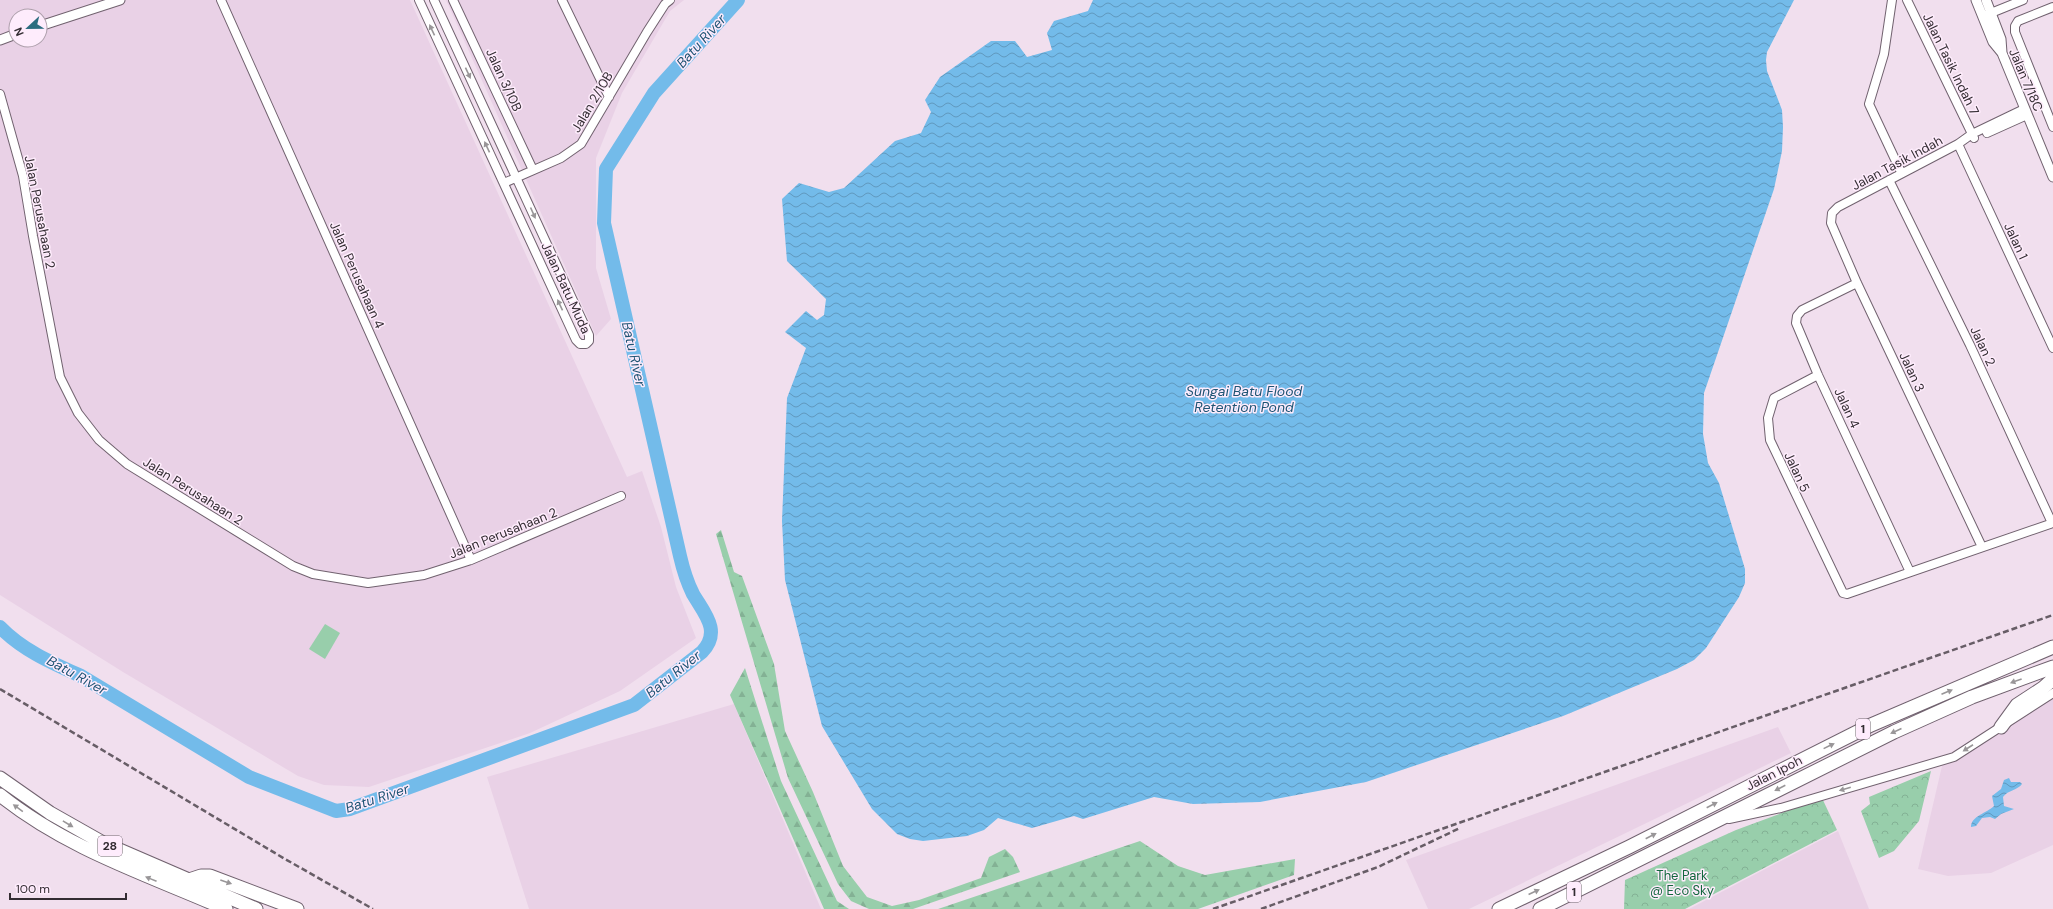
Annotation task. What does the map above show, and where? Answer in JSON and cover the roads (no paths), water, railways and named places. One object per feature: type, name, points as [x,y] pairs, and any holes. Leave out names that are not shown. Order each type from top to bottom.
[{"type":"highway","name":"Jalan Ipoh","points":[[1499,909],[1629,847],[1871,725],[2053,647]]},
{"type":"highway","name":"Jalan Ipoh","points":[[1540,909],[1894,732],[1972,697],[2053,667]]},
{"type":"highway","points":[[2001,727],[2017,705],[2043,688],[2053,679]]},
{"type":"highway","name":"28","points":[[0,778],[35,804],[74,828],[121,851],[226,909]]},
{"type":"highway","name":"28","points":[[0,795],[30,817],[98,855],[256,909]]},
{"type":"highway","points":[[206,909],[188,887],[201,876],[210,876],[297,909]]},
{"type":"street","points":[[48,23],[94,4],[120,0]]},
{"type":"street","name":"Jalan Perusahaan 4","points":[[221,0],[471,560]]},
{"type":"street","name":"Jalan Batu Muda","points":[[419,0],[576,340],[580,344],[586,344],[589,341],[589,335],[434,0]]},
{"type":"street","name":"Jalan 3/10B","points":[[453,0],[533,170]]},
{"type":"street","points":[[562,0],[609,97]]},
{"type":"street","name":"Jalan 2/10B","points":[[504,183],[561,158],[581,144],[647,32],[665,4],[670,0]]},
{"type":"street","points":[[1892,0],[1884,54],[1869,104],[1901,172]]},
{"type":"street","name":"Jalan Tasik Indah 7","points":[[1908,0],[1971,137]]},
{"type":"street","points":[[1976,0],[1987,15]]},
{"type":"street","points":[[1986,0],[1987,15]]},
{"type":"street","points":[[1987,15],[2023,0]]},
{"type":"street","name":"Jalan 7/18C","points":[[2053,7],[2018,21],[2015,26],[2015,32],[2053,127]]},
{"type":"street","name":"Jalan 7/18C","points":[[1987,15],[2001,39],[2002,53],[2053,177]]},
{"type":"street","name":"Jalan 7/18C","points":[[1987,15],[1992,42],[2002,53]]},
{"type":"street","name":"Jalan Perusahaan 2","points":[[0,94],[23,176],[32,236],[60,377],[78,413],[99,440],[144,475],[293,566],[312,574],[368,583],[377,583],[424,575],[471,560],[621,496]]},
{"type":"street","name":"Jalan Tasik Indah","points":[[1838,207],[1901,172],[2025,112]]},
{"type":"street","name":"Jalan 1","points":[[1958,144],[2053,348]]},
{"type":"street","name":"Jalan 2","points":[[1889,180],[1970,345],[2053,523]]},
{"type":"street","name":"Jalan 3","points":[[1838,207],[1832,213],[1831,223],[1857,283],[1982,547]]},
{"type":"street","name":"Jalan 4","points":[[1857,283],[1802,310],[1797,316],[1796,322],[1818,375],[1910,572]]},
{"type":"street","name":"Jalan 5","points":[[1818,375],[1774,398],[1768,418],[1770,440],[1841,590],[1847,594],[1910,572]]},
{"type":"street","points":[[1910,572],[2053,523]]},
{"type":"street","points":[[1713,822],[1781,808],[1954,757],[2053,693]]},
{"type":"water","name":"Sungai Batu Flood Retention Pond","points":[[1093,0],[1794,0],[1767,52],[1766,60],[1767,71],[1782,110],[1782,151],[1774,189],[1704,393],[1703,434],[1708,463],[1719,483],[1745,569],[1745,583],[1739,597],[1706,648],[1694,660],[1677,669],[1563,716],[1366,782],[1260,802],[1193,804],[1154,797],[1083,819],[1074,816],[1032,828],[998,818],[984,830],[967,836],[923,841],[910,839],[897,834],[872,809],[822,726],[785,580],[782,521],[787,398],[806,348],[785,332],[806,311],[817,320],[824,315],[826,299],[787,261],[782,199],[799,183],[829,192],[844,188],[895,141],[921,133],[931,112],[925,100],[940,77],[991,41],[1015,41],[1027,57],[1052,50],[1047,33],[1054,21],[1088,11]]},
{"type":"water","points":[[2009,778],[2011,782],[2020,782],[2022,784],[2003,797],[2004,806],[2014,809],[2001,814],[1995,819],[1990,817],[1982,818],[1976,826],[1971,827],[1976,817],[1994,806],[1992,796],[2001,789],[2004,780]]},
{"type":"waterway","name":"Batu River","points":[[0,627],[18,643],[48,661],[81,676],[249,777],[336,811],[350,809],[634,705],[702,652],[711,637],[711,629],[706,615],[693,594],[681,561],[604,223],[606,169],[654,93],[738,0]]},
{"type":"railway","points":[[1213,909],[2053,615]]},
{"type":"railway","points":[[0,689],[285,859],[373,909]]},
{"type":"railway","points":[[1261,909],[1378,867],[1460,828]]},
{"type":"park label","name":"The Park @ Eco Sky","points":[[1682,882]]}]
